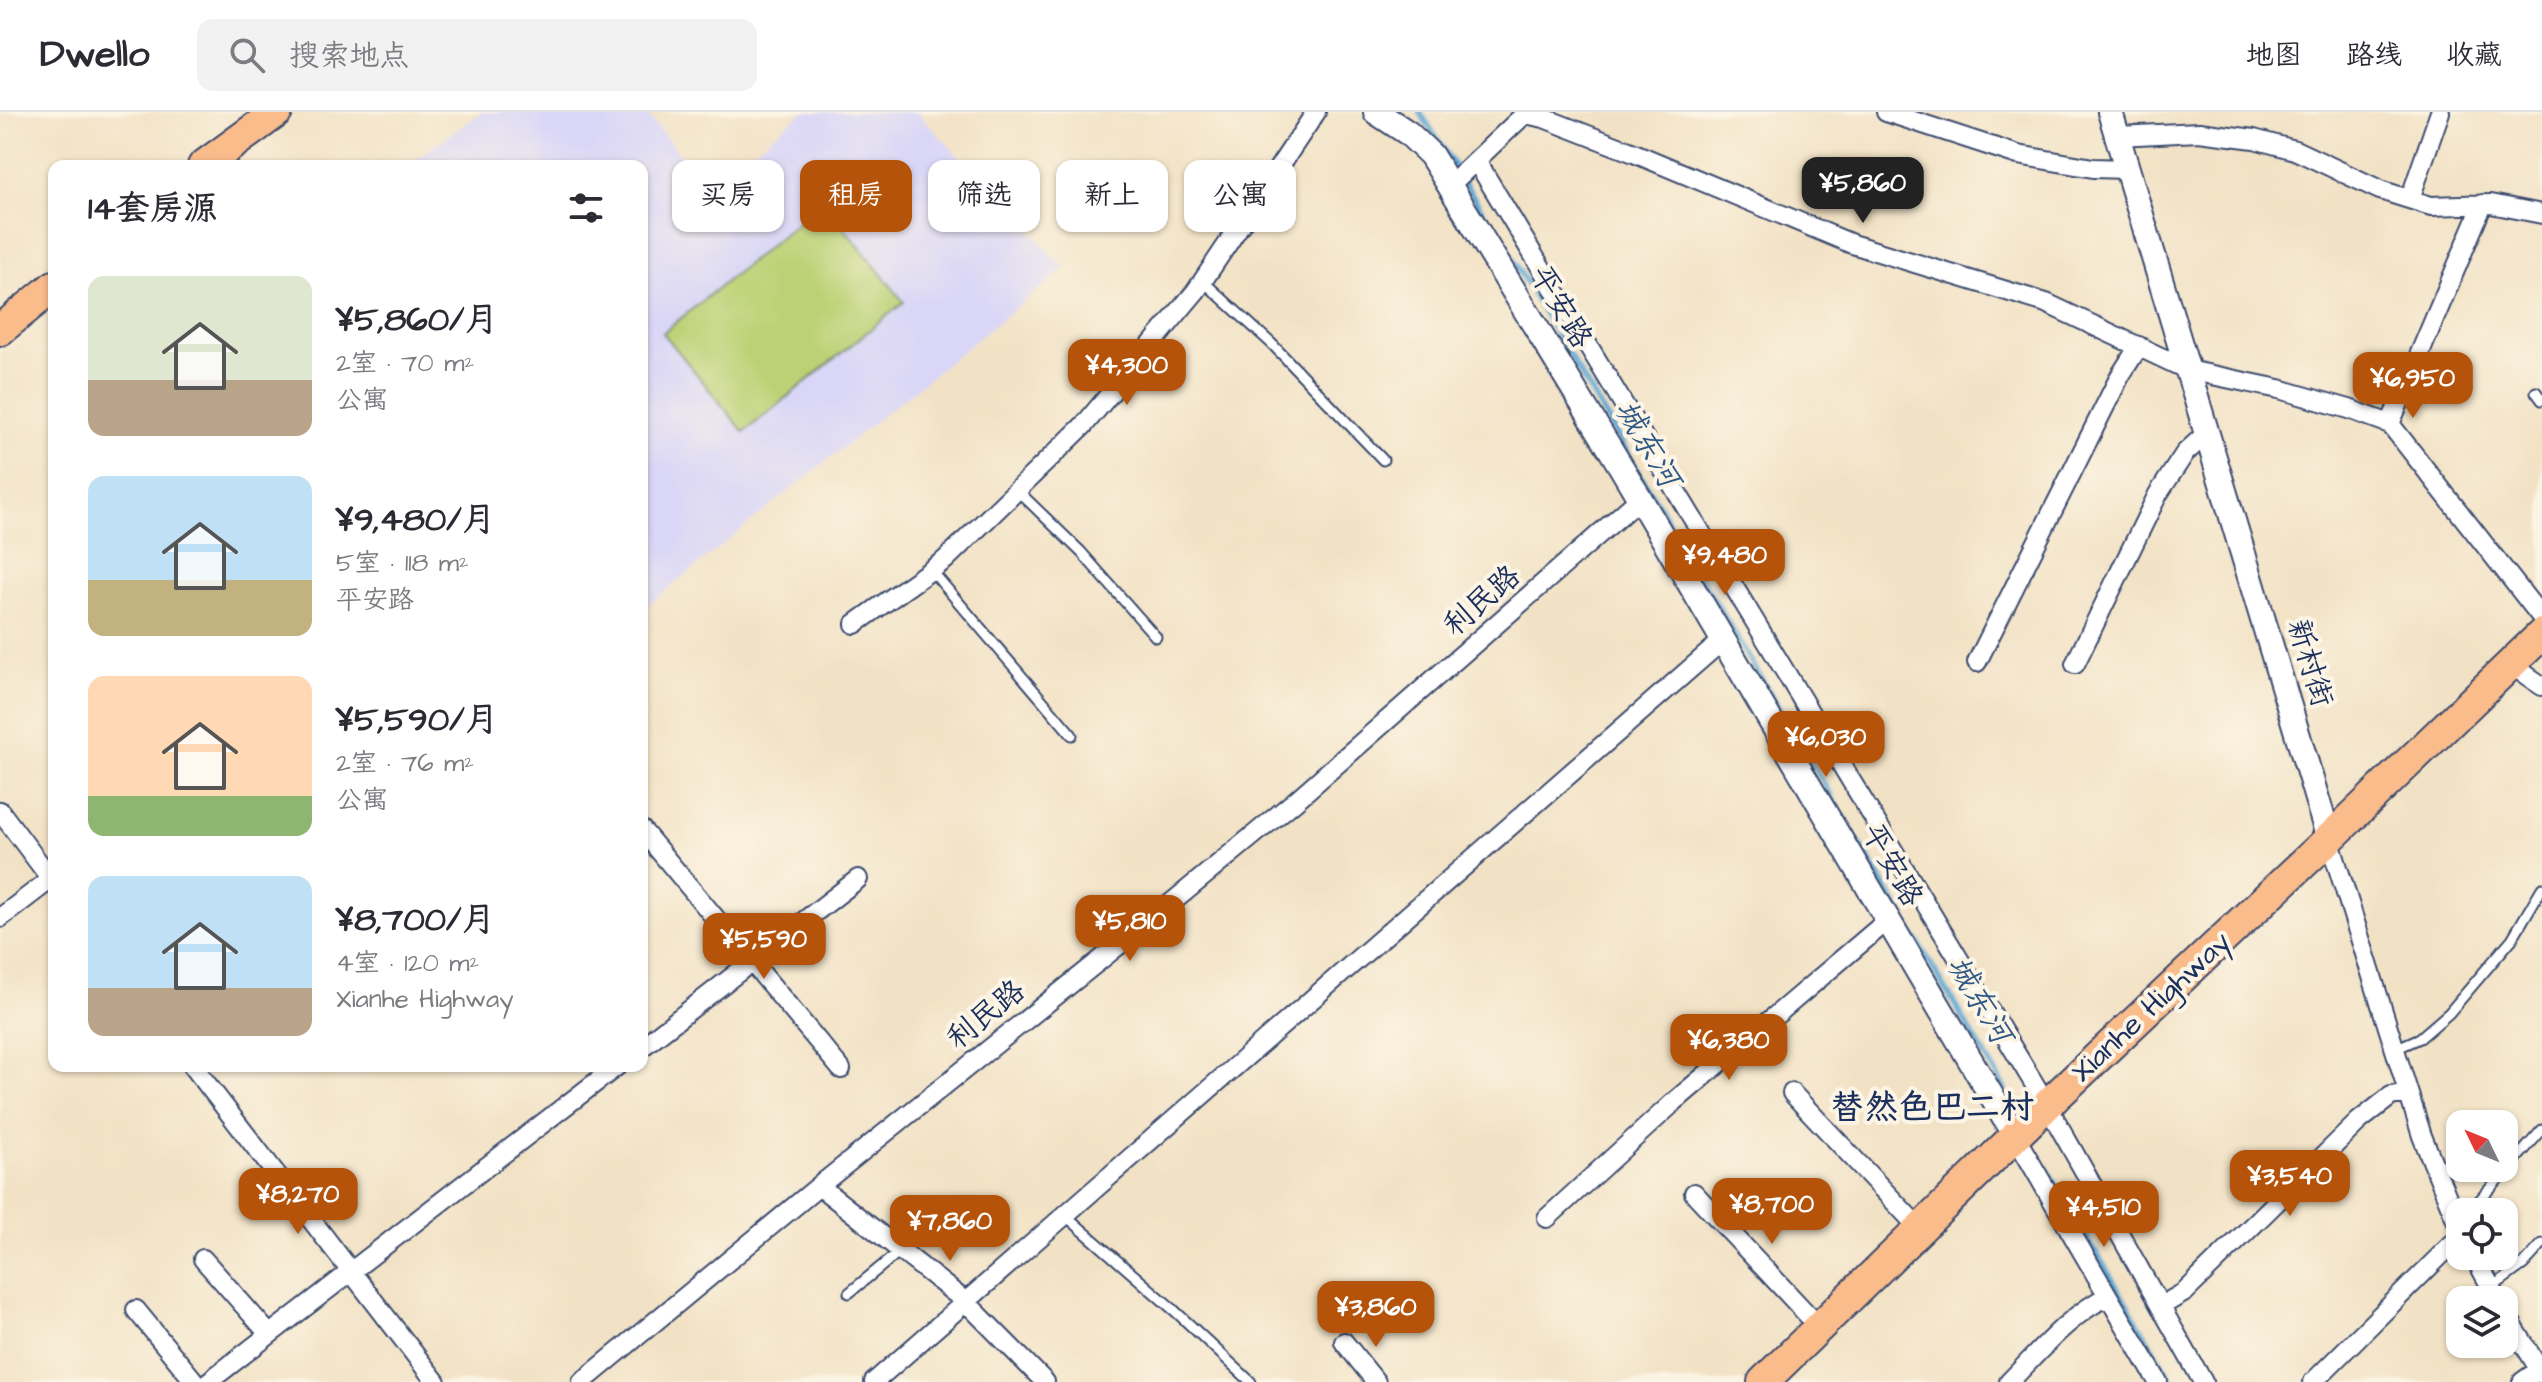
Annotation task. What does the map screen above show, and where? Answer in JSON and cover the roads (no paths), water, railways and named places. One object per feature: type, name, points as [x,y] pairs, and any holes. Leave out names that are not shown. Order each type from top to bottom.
[{"type":"main road","points":[[211,160],[277,112]]},
{"type":"main road","points":[[0,330],[48,291]]},
{"type":"main road","name":"Xianhe Highway","points":[[1763,1382],[2047,1105],[2542,634]]},
{"type":"street","points":[[855,624],[945,560],[1084,425],[1203,281],[1316,112]]},
{"type":"street","name":"平安路","points":[[1376,112],[1461,175],[1638,500],[2158,1382]]},
{"type":"street","points":[[1886,112],[2018,155],[2093,168],[2127,169]]},
{"type":"street","name":"新村街","points":[[2110,112],[2329,839],[2408,1093],[2447,1198]]},
{"type":"street","points":[[2410,199],[2440,112]]},
{"type":"street","points":[[2203,1382],[2047,1105],[1461,175],[1526,113],[1634,153],[1852,244],[2046,303],[2188,370],[2279,389],[2390,424],[2542,618]]},
{"type":"street","points":[[2117,136],[2199,132],[2254,139],[2295,150],[2354,179],[2431,206],[2483,204],[2542,214]]},
{"type":"street","points":[[2390,424],[2483,204]]},
{"type":"street","points":[[1977,662],[2120,376],[2139,346]]},
{"type":"street","points":[[2075,664],[2158,494],[2185,453],[2207,433]]},
{"type":"street","name":"利民路","points":[[582,1382],[1284,810],[1638,500]]},
{"type":"street","points":[[874,1382],[1723,640]]},
{"type":"street","points":[[2510,664],[2542,686]]},
{"type":"street","points":[[0,811],[48,876]]},
{"type":"street","points":[[648,837],[841,1069]]},
{"type":"street","points":[[648,1042],[858,879]]},
{"type":"street","points":[[0,918],[48,884]]},
{"type":"street","points":[[1547,1218],[1675,1101],[1888,920]]},
{"type":"street","points":[[198,1072],[436,1382]]},
{"type":"street","points":[[208,1382],[606,1072]]},
{"type":"street","points":[[1792,1093],[1920,1229]]},
{"type":"street","points":[[2161,1306],[2185,1292],[2359,1121],[2391,1096],[2408,1093]]},
{"type":"street","points":[[819,1186],[966,1302],[1045,1382]]},
{"type":"street","points":[[1694,1193],[1819,1327]]},
{"type":"street","points":[[2313,1382],[2446,1250]]},
{"type":"street","points":[[203,1259],[269,1334]]},
{"type":"street","points":[[2009,1382],[2068,1323],[2089,1305],[2108,1296]]},
{"type":"street","points":[[136,1310],[195,1382]]},
{"type":"street","points":[[2518,1334],[2541,1372],[2522,1382]]},
{"type":"street","points":[[1344,1342],[1376,1382]]},
{"type":"lane","points":[[1203,281],[1272,344],[1383,460]]},
{"type":"lane","points":[[1017,490],[1081,552],[1156,637]]},
{"type":"lane","points":[[931,570],[1072,735]]},
{"type":"lane","points":[[2395,1049],[2420,1038],[2449,1013],[2512,939],[2542,888]]},
{"type":"lane","points":[[2485,1198],[2542,1130]]},
{"type":"lane","points":[[1065,1215],[1251,1382]]},
{"type":"lane","points":[[2503,1286],[2542,1244]]},
{"type":"lane","points":[[849,1293],[900,1251]]},
{"type":"waterway","name":"城东河","points":[[1420,112],[1508,252],[2005,1089]]},
{"type":"waterway","points":[[2046,1168],[2173,1382]]},
{"type":"district","name":"替然色巴二村","points":[[1932,1108]]}]
